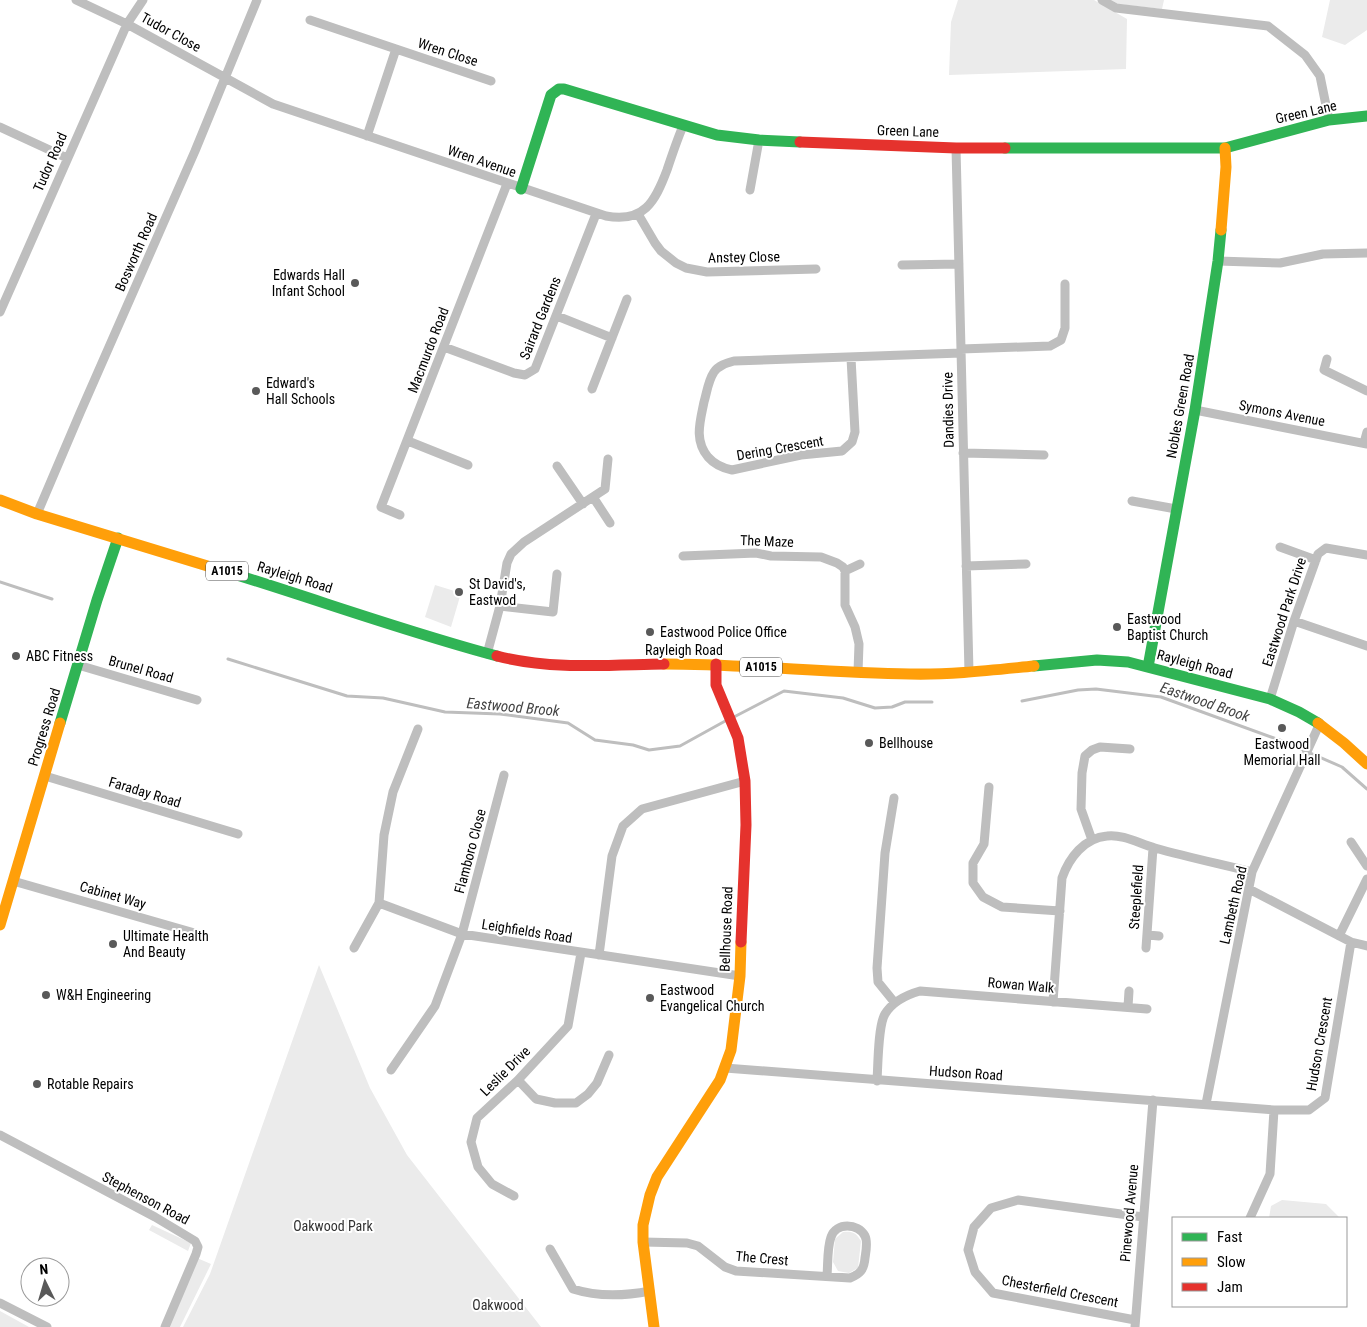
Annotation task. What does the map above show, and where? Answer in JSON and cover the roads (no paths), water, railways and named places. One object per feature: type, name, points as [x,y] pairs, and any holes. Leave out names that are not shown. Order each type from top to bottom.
[{"type":"street","points":[[76,0],[127,24]]},
{"type":"street","name":"Tudor Close","points":[[143,0],[127,24],[226,78]]},
{"type":"street","name":"Bosworth Road","points":[[37,514],[226,78],[257,0]]},
{"type":"street","points":[[1102,0],[1116,8],[1268,26],[1305,55],[1320,76],[1330,120]]},
{"type":"street","name":"Wren Close","points":[[310,20],[491,81]]},
{"type":"street","name":"Tudor Road","points":[[0,312],[127,24]]},
{"type":"street","name":"Wren Close","points":[[367,136],[396,49]]},
{"type":"street","name":"Wren Avenue","points":[[226,78],[274,104],[596,214],[617,218],[626,218],[638,214]]},
{"type":"street","name":"Green Lane","points":[[521,189],[551,95],[559,89],[569,90],[717,135],[759,140],[956,148],[1225,148],[1330,120],[1367,116]]},
{"type":"street","points":[[638,214],[650,204],[660,190],[683,126]]},
{"type":"street","points":[[0,127],[67,158]]},
{"type":"street","points":[[750,190],[759,140]]},
{"type":"street","name":"Dandies Drive","points":[[956,148],[969,672]]},
{"type":"street","name":"Nobles Green Road","points":[[1148,667],[1195,410],[1218,261],[1226,167],[1225,148]]},
{"type":"street","name":"Macmurdo Road","points":[[400,515],[381,508],[507,184]]},
{"type":"street","name":"Sairard Gardens","points":[[444,347],[514,374],[530,374],[536,369],[596,214]]},
{"type":"street","name":"Anstey Close","points":[[638,214],[661,251],[686,268],[707,272],[816,269]]},
{"type":"street","points":[[1218,261],[1280,263],[1323,254],[1367,253]]},
{"type":"street","points":[[902,265],[959,264]]},
{"type":"street","name":"Dering Crescent","points":[[851,358],[855,432],[848,448],[833,453],[801,455],[732,470],[717,465],[704,452],[700,443],[699,425],[710,380],[718,368],[734,361],[851,358],[1050,346],[1061,340],[1066,328],[1065,284]]},
{"type":"street","points":[[592,390],[627,299]]},
{"type":"street","points":[[557,316],[612,338]]},
{"type":"street","points":[[1327,359],[1324,370],[1367,391]]},
{"type":"street","name":"Symons Avenue","points":[[1195,410],[1366,444],[1367,432]]},
{"type":"street","points":[[408,441],[468,465]]},
{"type":"street","points":[[963,453],[1044,455]]},
{"type":"street","points":[[487,654],[500,606],[507,563],[511,554],[524,542],[606,487],[608,459]]},
{"type":"street","points":[[557,466],[583,504]]},
{"type":"street","points":[[593,497],[610,523]]},
{"type":"street","name":"Rayleigh Road","points":[[0,500],[37,514],[487,654],[517,661],[553,665],[716,664],[910,674],[969,672],[1096,660],[1128,662],[1270,699],[1300,712],[1335,734],[1367,764]]},
{"type":"street","points":[[1132,501],[1176,509]]},
{"type":"street","name":"Progress Road","points":[[0,925],[118,538]]},
{"type":"street","points":[[1280,547],[1316,560]]},
{"type":"street","name":"Eastwood Park Drive","points":[[1270,699],[1294,621],[1318,554],[1326,548],[1367,555]]},
{"type":"street","name":"The Maze","points":[[683,556],[756,553],[772,556],[822,557],[837,563],[845,571]]},
{"type":"street","points":[[858,672],[859,644],[855,627],[845,605],[845,571],[860,564]]},
{"type":"street","points":[[966,566],[1026,564]]},
{"type":"street","points":[[500,606],[553,612],[556,574]]},
{"type":"street","points":[[1294,621],[1367,646]]},
{"type":"street","name":"Bellhouse Road","points":[[654,1327],[643,1242],[643,1225],[646,1209],[657,1178],[714,1089],[725,1068],[734,1039],[740,976],[746,825],[745,782],[742,756],[735,729],[716,684],[716,664]]},
{"type":"street","name":"Brunel Road","points":[[78,665],[197,700]]},
{"type":"street","name":"Lambeth Road","points":[[1206,1104],[1252,872],[1320,724]]},
{"type":"street","points":[[354,948],[379,903],[384,835],[393,792],[418,729]]},
{"type":"street","points":[[1053,1002],[1062,878],[1068,862],[1092,840],[1081,809],[1082,773],[1085,756],[1092,750],[1100,747],[1130,749]]},
{"type":"street","name":"Flamboro Close","points":[[462,934],[504,775]]},
{"type":"street","name":"Faraday Road","points":[[45,776],[238,834]]},
{"type":"street","points":[[599,955],[612,856],[623,826],[642,809],[745,782]]},
{"type":"street","points":[[989,787],[984,844],[973,863],[973,883],[983,897],[1002,907],[1060,911]]},
{"type":"street","points":[[877,1081],[881,1027],[884,1015],[895,1003],[878,982],[877,968],[885,853],[894,798]]},
{"type":"street","name":"Steeplefield","points":[[1092,840],[1108,835],[1127,838],[1153,848],[1252,872]]},
{"type":"street","points":[[1351,842],[1367,866]]},
{"type":"street","name":"Steeplefield","points":[[1146,948],[1153,848]]},
{"type":"street","points":[[1339,936],[1367,879]]},
{"type":"street","name":"Cabinet Way","points":[[13,881],[205,936]]},
{"type":"street","points":[[1249,889],[1350,942],[1367,946]]},
{"type":"street","points":[[379,903],[462,934]]},
{"type":"street","name":"Leighfields Road","points":[[391,1070],[435,1006],[462,934],[582,954],[740,976]]},
{"type":"street","points":[[1148,935],[1159,936]]},
{"type":"street","name":"Hudson Crescent","points":[[1206,1104],[1274,1110],[1308,1110],[1325,1098],[1350,942]]},
{"type":"street","name":"Leslie Drive","points":[[514,1196],[492,1184],[478,1167],[471,1142],[477,1118],[518,1080],[568,1026],[582,954]]},
{"type":"street","name":"Rowan Walk","points":[[895,1003],[904,996],[920,991],[1147,1009]]},
{"type":"street","points":[[1128,1007],[1129,991]]},
{"type":"street","points":[[518,1080],[536,1099],[555,1103],[576,1103],[588,1094],[597,1083],[610,1055]]},
{"type":"street","name":"Hudson Road","points":[[725,1068],[877,1081],[1206,1104]]},
{"type":"street","name":"Pinewood Avenue","points":[[1135,1323],[1152,1100]]},
{"type":"street","points":[[1250,1217],[1270,1174],[1274,1110]]},
{"type":"street","name":"Stephenson Road","points":[[0,1136],[192,1238],[197,1245],[196,1254],[165,1327]]},
{"type":"street","name":"Chesterfield Crescent","points":[[1135,1323],[993,1293],[975,1272],[968,1250],[974,1227],[991,1208],[1018,1200],[1142,1217]]},
{"type":"street","name":"The Crest","points":[[643,1242],[687,1243],[698,1246],[725,1267],[736,1272],[850,1278],[859,1274],[864,1268],[867,1242],[864,1234],[859,1229],[843,1226],[831,1236],[827,1276]]},
{"type":"street","points":[[550,1249],[572,1289],[617,1296],[650,1291]]},
{"type":"street","points":[[0,1303],[47,1327]]},
{"type":"waterway","name":"Eastwood Brook","points":[[0,582],[52,599]]},
{"type":"waterway","name":"Eastwood Brook","points":[[228,659],[347,696],[383,698],[445,712],[500,714],[568,723],[595,740],[633,745],[649,750],[680,746],[727,720]]},
{"type":"waterway","name":"Eastwood Brook","points":[[1022,701],[1078,690],[1096,689],[1161,697],[1285,742],[1342,767],[1367,789]]},
{"type":"waterway","name":"Eastwood Brook","points":[[732,718],[784,691],[843,698],[875,708],[892,707],[905,702],[932,702]]},
{"type":"place","name":"Edwards Hall Infant School","points":[[355,283]]},
{"type":"place","name":"Edward's Hall Schools","points":[[256,391]]},
{"type":"place","name":"St David's, Eastwod","points":[[459,592]]},
{"type":"place","name":"Eastwood Baptist Church","points":[[1117,627]]},
{"type":"place","name":"Eastwood Police Office","points":[[650,632]]},
{"type":"place","name":"ABC Fitness","points":[[16,656]]},
{"type":"place","name":"Eastwood Memorial Hall","points":[[1282,728]]},
{"type":"place","name":"Bellhouse","points":[[869,743]]},
{"type":"place","name":"Ultimate Health And Beauty","points":[[113,944]]},
{"type":"place","name":"W&H Engineering","points":[[46,995]]},
{"type":"place","name":"Eastwood Evangelical Church","points":[[650,998]]},
{"type":"place","name":"Rotable Repairs","points":[[37,1084]]},
{"type":"park label","name":"Oakwood Park","points":[[333,1226]]},
{"type":"park label","name":"Oakwood","points":[[498,1305]]}]
